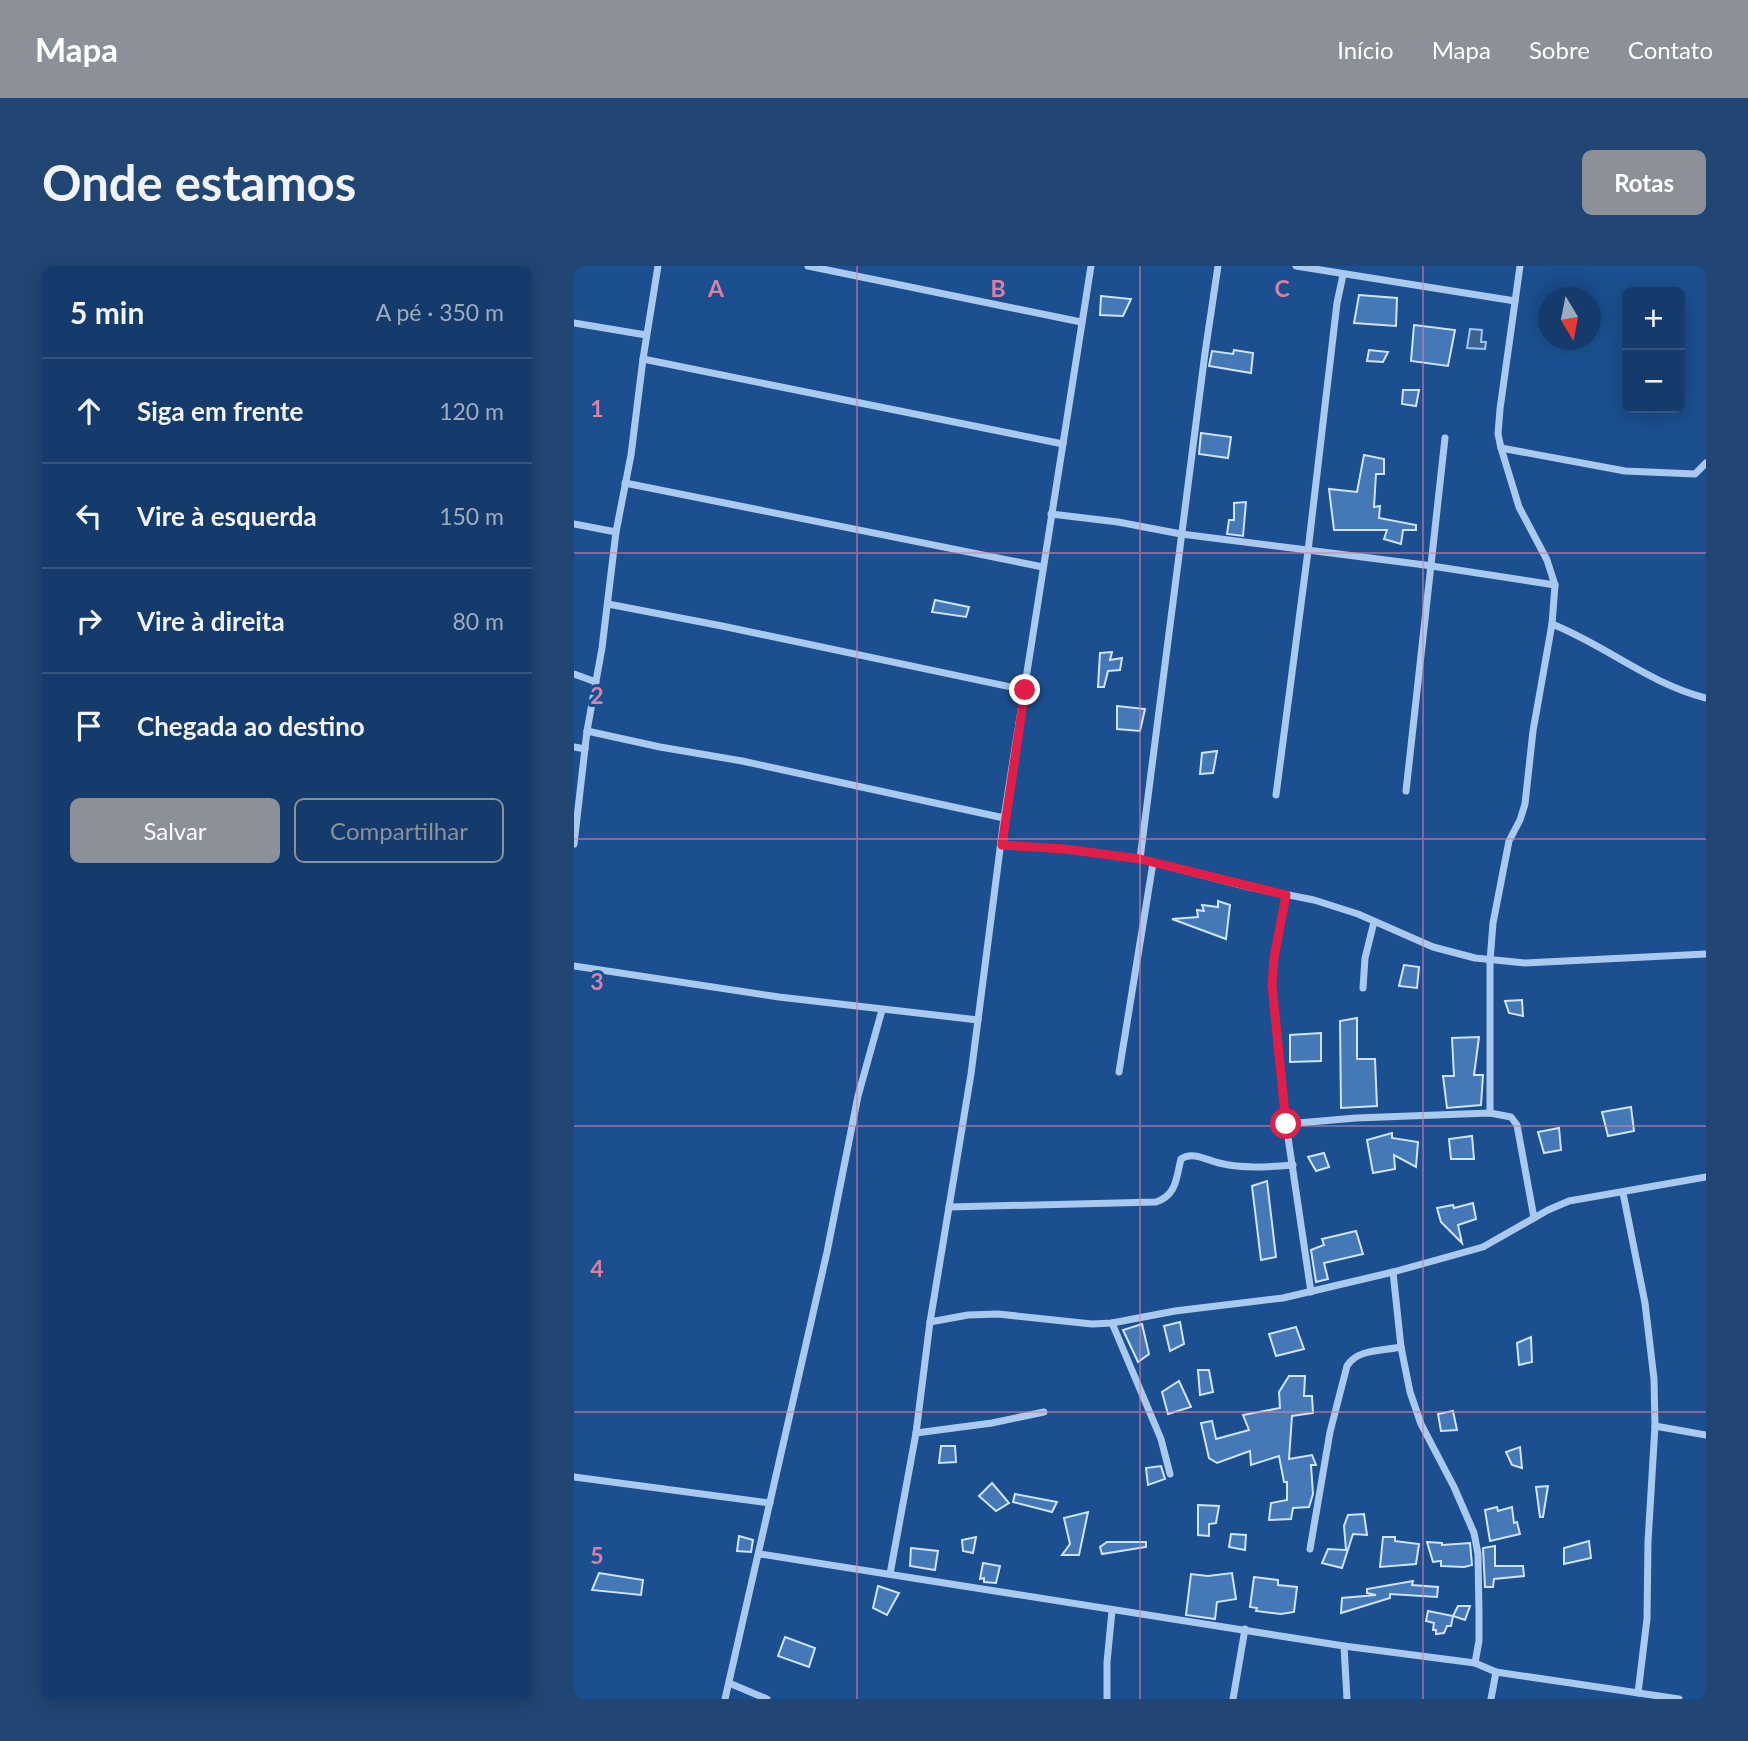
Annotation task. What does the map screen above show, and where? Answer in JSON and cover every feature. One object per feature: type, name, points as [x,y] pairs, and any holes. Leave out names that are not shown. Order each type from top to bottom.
[{"type":"street","points":[[574,844],[587,731],[658,266]]},
{"type":"street","points":[[808,266],[1082,322]]},
{"type":"street","points":[[890,1574],[916,1433],[930,1322],[971,1074],[1004,818],[1091,266]]},
{"type":"street","points":[[1140,859],[1181,534],[1219,266]]},
{"type":"street","points":[[1296,266],[1515,301]]},
{"type":"street","points":[[1490,1113],[1490,961],[1493,923],[1509,841],[1525,804],[1533,730],[1552,624],[1555,585],[1547,559],[1519,507],[1498,434],[1520,266]]},
{"type":"street","points":[[1276,795],[1308,551],[1324,401],[1343,275]]},
{"type":"street","points":[[574,323],[646,335]]},
{"type":"street","points":[[643,359],[1063,444]]},
{"type":"street","points":[[1406,792],[1446,438]]},
{"type":"street","points":[[1501,448],[1625,471],[1695,474],[1706,463]]},
{"type":"street","points":[[625,483],[1043,567]]},
{"type":"street","points":[[1051,514],[1555,585]]},
{"type":"street","points":[[574,524],[616,532]]},
{"type":"street","points":[[608,604],[722,625],[1025,690]]},
{"type":"street","points":[[1552,624],[1651,677],[1706,698]]},
{"type":"street","points":[[574,674],[596,682]]},
{"type":"street","points":[[587,731],[1004,818]]},
{"type":"street","points":[[574,747],[585,748]]},
{"type":"street","points":[[1002,845],[1065,849],[1140,859],[1336,906],[1433,947],[1490,961],[1550,962],[1706,954]]},
{"type":"street","points":[[1119,1072],[1153,863]]},
{"type":"street","points":[[1286,895],[1274,958],[1272,985],[1286,1124],[1311,1292]]},
{"type":"street","points":[[1363,988],[1365,958],[1374,922]]},
{"type":"street","points":[[574,966],[882,1010],[978,1020]]},
{"type":"street","points":[[725,1699],[827,1252],[858,1096],[882,1010]]},
{"type":"street","points":[[1286,1124],[1356,1118],[1490,1113],[1511,1117],[1517,1125],[1524,1177],[1534,1218]]},
{"type":"street","points":[[949,1207],[1156,1202],[1167,1198],[1173,1190],[1181,1159],[1191,1155],[1234,1167],[1293,1165]]},
{"type":"street","points":[[930,1322],[968,1315],[998,1314],[1092,1324],[1112,1323],[1311,1292],[1483,1247],[1570,1201],[1706,1177]]},
{"type":"street","points":[[1623,1193],[1651,1343],[1655,1426],[1648,1542],[1647,1619],[1638,1693]]},
{"type":"street","points":[[1393,1272],[1401,1348],[1410,1392],[1421,1424],[1454,1487],[1474,1533],[1478,1554],[1479,1614],[1479,1641],[1475,1663]]},
{"type":"street","points":[[1112,1323],[1161,1439],[1170,1474]]},
{"type":"street","points":[[1310,1549],[1330,1432],[1347,1366],[1352,1358],[1363,1353],[1401,1348]]},
{"type":"street","points":[[916,1433],[992,1423],[1044,1412]]},
{"type":"street","points":[[1655,1426],[1706,1435]]},
{"type":"street","points":[[574,1478],[770,1503]]},
{"type":"street","points":[[760,1554],[1112,1611],[1475,1663],[1496,1672],[1679,1699]]},
{"type":"street","points":[[1107,1699],[1112,1611]]},
{"type":"street","points":[[1233,1699],[1245,1629]]},
{"type":"street","points":[[1344,1646],[1347,1699]]},
{"type":"street","points":[[1491,1699],[1496,1672]]},
{"type":"street","points":[[729,1683],[766,1699]]},
{"type":"water","points":[[1470,329],[1482,330],[1481,342],[1486,342],[1485,349],[1467,348]]},
{"type":"building","points":[[1359,295],[1397,298],[1396,326],[1354,323]]},
{"type":"building","points":[[1101,296],[1131,299],[1123,316],[1100,315]]},
{"type":"building","points":[[1414,325],[1455,330],[1448,366],[1411,361]]},
{"type":"building","points":[[1234,350],[1253,353],[1251,373],[1209,366],[1212,351],[1233,354]]},
{"type":"building","points":[[1369,350],[1388,352],[1383,362],[1367,361]]},
{"type":"building","points":[[1403,390],[1419,390],[1416,406],[1402,404]]},
{"type":"building","points":[[1201,433],[1231,437],[1228,458],[1199,454]]},
{"type":"building","points":[[1364,455],[1384,459],[1384,474],[1376,474],[1374,507],[1380,506],[1379,518],[1416,525],[1416,530],[1403,530],[1401,544],[1384,539],[1387,530],[1334,530],[1329,489],[1357,492]]},
{"type":"building","points":[[1246,502],[1243,536],[1227,534],[1229,520],[1234,520],[1234,503]]},
{"type":"building","points":[[935,600],[969,607],[966,617],[932,612]]},
{"type":"building","points":[[1112,652],[1110,660],[1122,658],[1120,670],[1108,671],[1104,687],[1098,687],[1100,653]]},
{"type":"building","points":[[1117,706],[1145,709],[1140,731],[1117,729]]},
{"type":"building","points":[[1217,751],[1213,773],[1200,774],[1202,753]]},
{"type":"building","points":[[1218,901],[1230,905],[1226,939],[1172,919],[1198,917],[1197,910],[1204,911],[1202,905],[1218,907]]},
{"type":"building","points":[[1404,965],[1419,967],[1417,988],[1399,986]]},
{"type":"building","points":[[1522,1000],[1523,1016],[1509,1013],[1505,1001]]},
{"type":"building","points":[[1357,1018],[1357,1059],[1375,1059],[1377,1106],[1341,1108],[1340,1021]]},
{"type":"building","points":[[1321,1033],[1321,1061],[1290,1062],[1290,1035]]},
{"type":"building","points":[[1479,1037],[1474,1075],[1483,1075],[1481,1105],[1447,1108],[1443,1076],[1454,1076],[1452,1038]]},
{"type":"building","points":[[1631,1107],[1634,1131],[1608,1136],[1602,1112]]},
{"type":"building","points":[[1559,1128],[1561,1150],[1544,1153],[1538,1132]]},
{"type":"building","points":[[1392,1133],[1392,1138],[1418,1142],[1416,1167],[1394,1155],[1395,1169],[1373,1173],[1367,1140]]},
{"type":"building","points":[[1472,1136],[1474,1159],[1451,1159],[1449,1139]]},
{"type":"building","points":[[1324,1153],[1329,1167],[1316,1171],[1308,1157]]},
{"type":"building","points":[[1267,1181],[1276,1257],[1261,1260],[1252,1186]]},
{"type":"building","points":[[1473,1203],[1476,1219],[1458,1225],[1462,1243],[1441,1222],[1437,1208],[1453,1205],[1454,1208]]},
{"type":"building","points":[[1356,1231],[1363,1254],[1324,1263],[1328,1279],[1316,1282],[1311,1250],[1324,1245],[1322,1239]]},
{"type":"building","points":[[1180,1322],[1184,1344],[1170,1351],[1164,1326]]},
{"type":"building","points":[[1142,1324],[1149,1354],[1138,1362],[1123,1330]]},
{"type":"building","points":[[1296,1327],[1304,1349],[1276,1356],[1269,1334]]},
{"type":"building","points":[[1531,1337],[1532,1362],[1519,1365],[1517,1343]]},
{"type":"building","points":[[1198,1370],[1209,1370],[1213,1392],[1200,1395]]},
{"type":"building","points":[[1289,1376],[1305,1376],[1304,1396],[1312,1396],[1313,1413],[1292,1416],[1289,1459],[1312,1455],[1316,1465],[1311,1465],[1313,1494],[1309,1507],[1293,1508],[1291,1519],[1269,1520],[1271,1503],[1287,1500],[1287,1482],[1284,1482],[1279,1456],[1251,1465],[1250,1451],[1217,1463],[1209,1458],[1201,1423],[1212,1421],[1216,1439],[1249,1430],[1243,1415],[1280,1408],[1279,1392]]},
{"type":"building","points":[[1179,1381],[1191,1407],[1168,1414],[1162,1392]]},
{"type":"building","points":[[1453,1411],[1457,1430],[1441,1431],[1438,1414]]},
{"type":"building","points":[[941,1446],[955,1446],[956,1462],[939,1463]]},
{"type":"building","points":[[1520,1447],[1522,1468],[1512,1465],[1506,1452]]},
{"type":"building","points":[[1161,1466],[1165,1479],[1148,1485],[1146,1468]]},
{"type":"building","points":[[992,1483],[1009,1503],[996,1511],[979,1496]]},
{"type":"building","points":[[1548,1486],[1543,1517],[1540,1517],[1536,1487]]},
{"type":"building","points":[[1015,1494],[1057,1502],[1052,1512],[1013,1502]]},
{"type":"building","points":[[1198,1505],[1219,1506],[1216,1523],[1209,1524],[1209,1536],[1198,1535]]},
{"type":"building","points":[[1497,1507],[1498,1511],[1512,1507],[1514,1523],[1517,1522],[1520,1534],[1490,1541],[1485,1510]]},
{"type":"building","points":[[1088,1512],[1079,1555],[1062,1555],[1070,1544],[1064,1518]]},
{"type":"building","points":[[1364,1514],[1367,1535],[1353,1534],[1342,1568],[1322,1563],[1328,1549],[1346,1550],[1344,1526],[1348,1515]]},
{"type":"building","points":[[1231,1534],[1246,1535],[1245,1550],[1229,1547]]},
{"type":"building","points":[[739,1536],[753,1540],[751,1552],[737,1551]]},
{"type":"building","points":[[976,1537],[973,1553],[963,1551],[962,1540]]},
{"type":"building","points":[[1383,1537],[1395,1537],[1395,1541],[1419,1544],[1416,1564],[1380,1567]]},
{"type":"building","points":[[1589,1541],[1591,1558],[1564,1564],[1564,1548]]},
{"type":"building","points":[[1107,1542],[1146,1542],[1146,1547],[1102,1554],[1100,1547]]},
{"type":"building","points":[[1427,1542],[1442,1545],[1470,1543],[1472,1565],[1441,1566],[1441,1561],[1433,1562]]},
{"type":"building","points":[[1495,1546],[1495,1566],[1523,1566],[1524,1576],[1494,1579],[1493,1587],[1485,1587],[1483,1548]]},
{"type":"building","points":[[911,1548],[938,1551],[935,1570],[910,1566]]},
{"type":"building","points":[[983,1563],[1000,1566],[996,1583],[980,1579]]},
{"type":"building","points":[[599,1573],[643,1580],[641,1595],[592,1590]]},
{"type":"building","points":[[1232,1573],[1236,1599],[1217,1602],[1215,1619],[1186,1615],[1191,1574],[1208,1576]]},
{"type":"building","points":[[1254,1577],[1278,1580],[1278,1585],[1297,1587],[1294,1612],[1281,1614],[1256,1611],[1257,1608],[1250,1607]]},
{"type":"building","points":[[1413,1581],[1412,1585],[1438,1587],[1437,1597],[1390,1594],[1390,1598],[1341,1613],[1342,1598],[1376,1595],[1367,1593],[1367,1589]]},
{"type":"building","points":[[878,1586],[899,1593],[887,1615],[873,1608]]},
{"type":"building","points":[[1458,1606],[1470,1606],[1465,1620],[1453,1616]]},
{"type":"building","points":[[1428,1611],[1453,1616],[1451,1626],[1447,1626],[1444,1633],[1436,1634],[1436,1630],[1433,1630],[1434,1623],[1426,1621]]},
{"type":"building","points":[[785,1637],[815,1648],[809,1667],[778,1656]]},
{"type":"route","points":[[1025,690],[1002,845],[1065,849],[1140,859],[1286,895],[1274,958],[1272,985],[1286,1124]]}]
